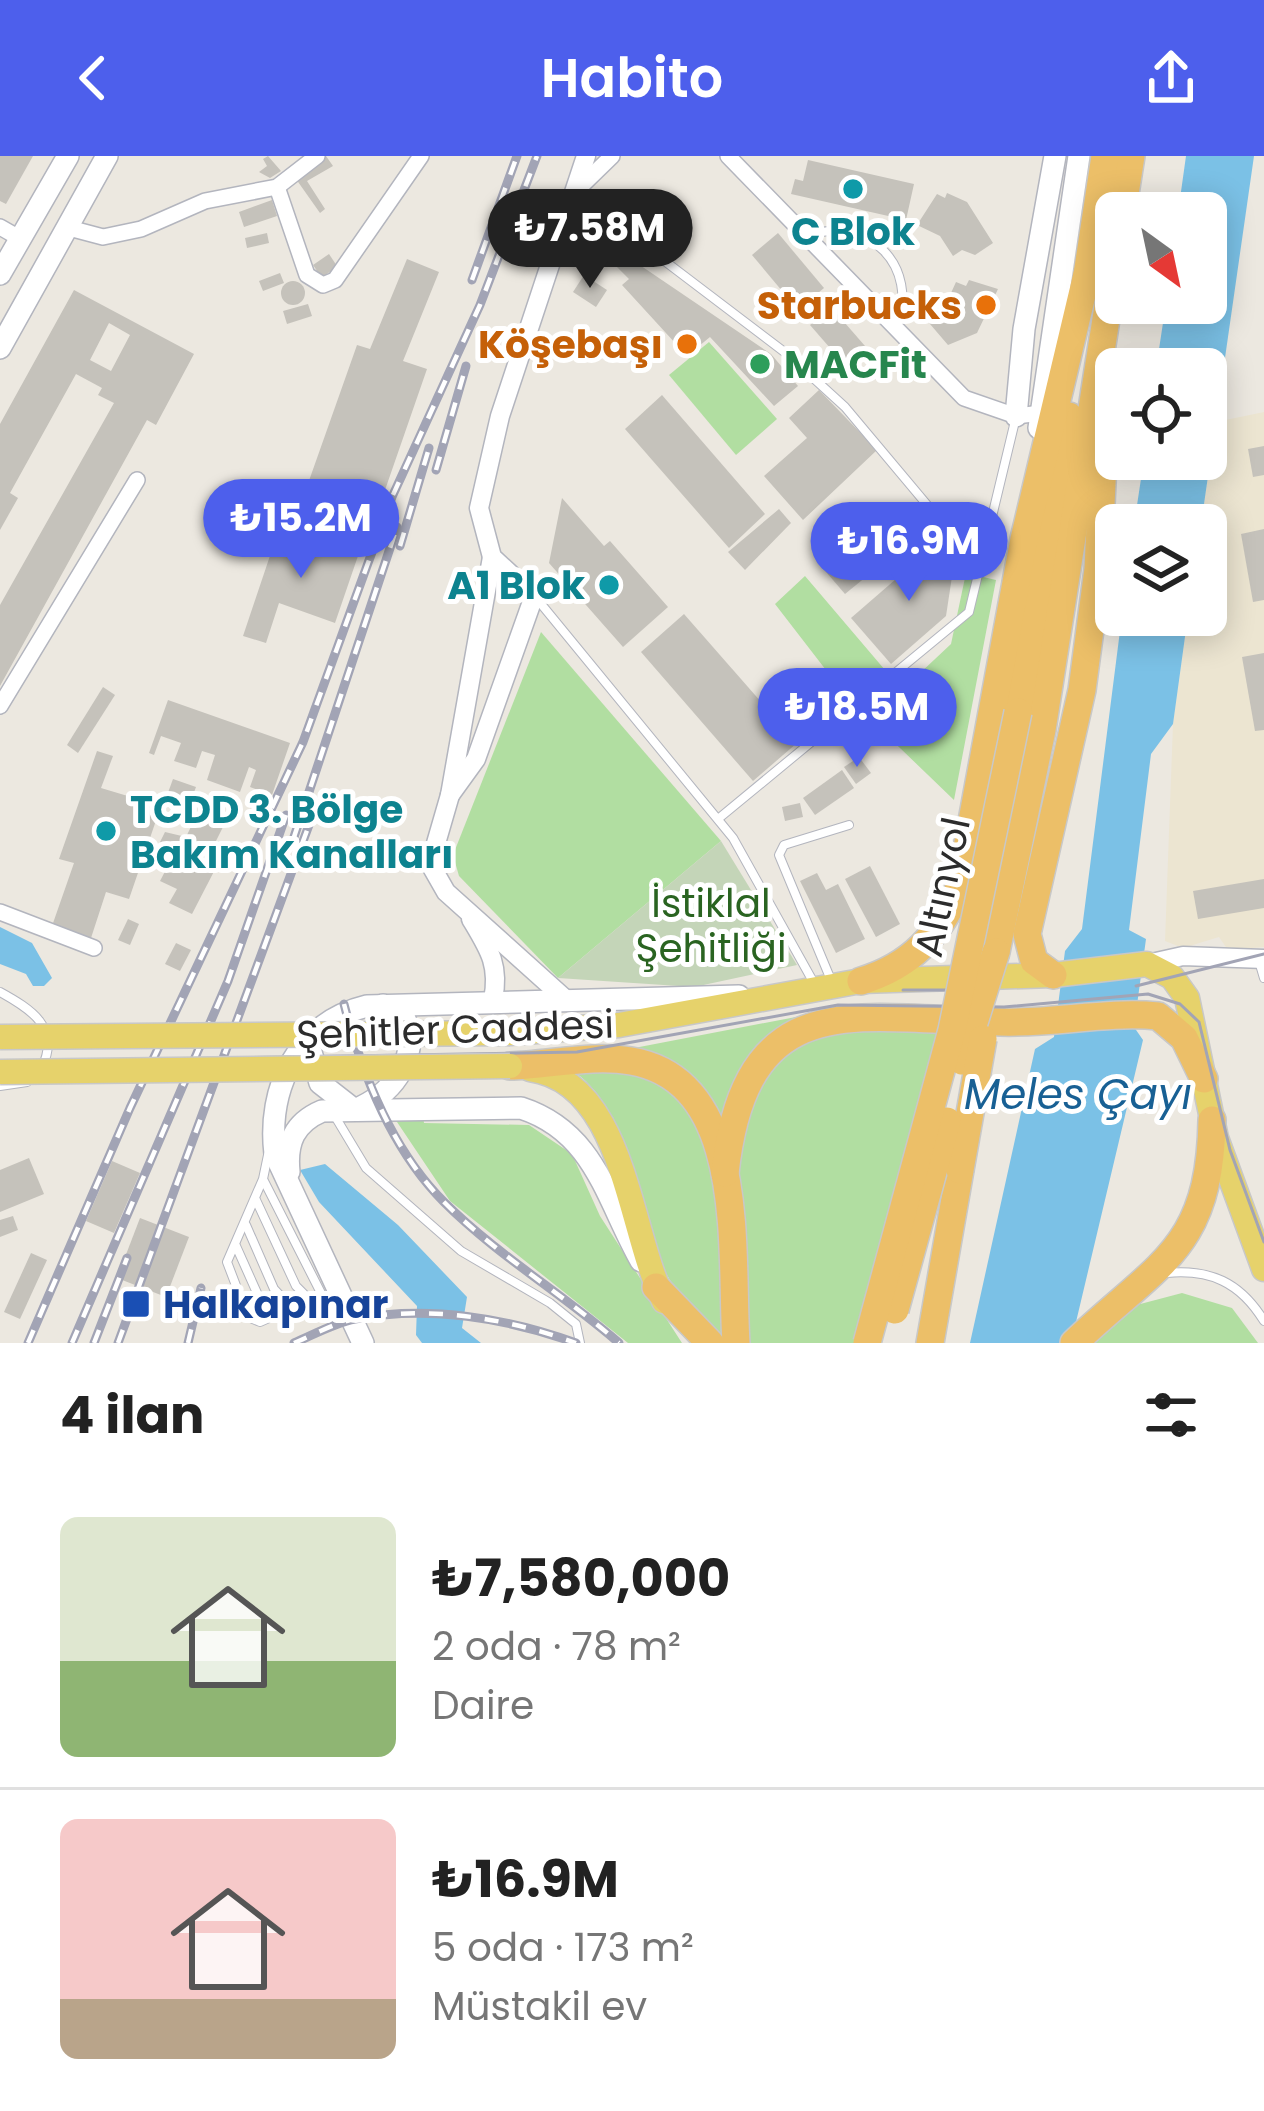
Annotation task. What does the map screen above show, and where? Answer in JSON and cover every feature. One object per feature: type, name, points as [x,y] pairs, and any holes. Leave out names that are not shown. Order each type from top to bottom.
[{"type":"highway","name":"Altınyol","points":[[867,1343],[952,1030],[1018,712],[1060,485],[1105,156]]},
{"type":"highway","points":[[1125,192],[1131,156]]},
{"type":"highway","points":[[836,984],[896,970],[940,928],[960,886],[1024,539],[1087,274]]},
{"type":"highway","name":"Altınyol","points":[[886,1343],[996,952],[1042,730],[1107,324]]},
{"type":"highway","points":[[1053,974],[1034,961],[1027,934],[1058,811],[1088,650],[1113,363],[1107,324]]},
{"type":"highway","points":[[930,1343],[996,952]]},
{"type":"highway","points":[[725,1173],[744,1086],[767,1055],[803,1029],[826,1020],[880,1015],[1055,1022],[1158,1016],[1176,1028],[1204,1079]]},
{"type":"highway","points":[[510,1066],[616,1060],[650,1066],[699,1101],[713,1126],[725,1173],[736,1343]]},
{"type":"highway","points":[[1074,1343],[1188,1234],[1202,1209],[1212,1120]]},
{"type":"highway","points":[[656,1287],[710,1343]]},
{"type":"main road","points":[[0,274],[68,156]]},
{"type":"main road","points":[[0,348],[106,156]]},
{"type":"main road","points":[[1016,416],[1024,328],[1054,156]]},
{"type":"main road","points":[[1024,539],[1079,156]]},
{"type":"main road","points":[[1147,964],[1172,977],[1187,998],[1212,1120],[1264,1269]]},
{"type":"main road","name":"Şehitler Caddesi","points":[[0,1037],[510,1033],[619,1025],[836,984],[1053,974],[1147,964]]},
{"type":"main road","points":[[363,1343],[332,1296],[277,1160],[271,1123],[281,1077],[322,1031],[346,1013],[380,1005],[754,996]]},
{"type":"main road","points":[[291,1190],[291,1140],[305,1120],[388,1090],[409,1052],[404,1016],[380,1005]]},
{"type":"main road","points":[[322,1031],[311,1054],[313,1070],[332,1097],[348,1108],[507,1105],[562,1126],[603,1178],[656,1287]]},
{"type":"main road","name":"Şehitler Caddesi","points":[[0,1072],[510,1066],[562,1077],[596,1110],[656,1287],[694,1343]]},
{"type":"street","points":[[69,228],[103,237],[141,229],[205,201],[277,187],[317,156]]},
{"type":"street","points":[[563,997],[446,892],[430,864],[450,795],[492,557],[479,508],[586,156]]},
{"type":"street","points":[[572,200],[612,156]]},
{"type":"street","points":[[728,156],[964,398],[1016,416],[1041,413]]},
{"type":"street","points":[[277,187],[308,275],[323,285],[335,280],[416,158]]},
{"type":"street","points":[[0,227],[21,238]]},
{"type":"street","points":[[0,706],[137,479]]},
{"type":"street","points":[[450,795],[476,759],[534,596],[492,557]]},
{"type":"street","points":[[0,912],[94,948]]},
{"type":"street","points":[[469,915],[494,957],[498,973],[493,1000]]},
{"type":"street","name":"Şehitler Caddesi","points":[[1147,964],[1184,956],[1262,966]]},
{"type":"lane","points":[[572,200],[662,259],[787,354],[845,406],[980,568]]},
{"type":"lane","points":[[806,236],[849,231],[885,249],[903,290],[896,328]]},
{"type":"lane","points":[[718,819],[969,612],[1016,416]]},
{"type":"lane","points":[[534,596],[718,819],[836,984]]},
{"type":"lane","points":[[836,984],[779,855],[796,839],[849,825]]},
{"type":"lane","points":[[0,992],[45,1027],[48,1054],[31,1080],[0,1086]]},
{"type":"lane","points":[[0,1002],[21,1004]]},
{"type":"lane","points":[[348,1108],[366,1168],[461,1251],[550,1303],[576,1324],[580,1343]]},
{"type":"lane","points":[[263,1179],[332,1296],[310,1300],[260,1322],[248,1317],[228,1276],[235,1244],[263,1179],[271,1123]]},
{"type":"lane","points":[[255,1198],[296,1286],[310,1300]]},
{"type":"lane","points":[[245,1224],[274,1289],[292,1308]]},
{"type":"lane","points":[[235,1244],[262,1304],[276,1315]]},
{"type":"lane","points":[[1128,1293],[1166,1273],[1208,1272],[1246,1298],[1264,1321]]},
{"type":"shaded area","points":[[1264,412],[1264,947],[1228,950],[1219,937],[1183,948],[1165,941],[1173,724],[1185,636],[1227,636],[1227,504],[1204,504],[1208,480],[1227,480],[1227,420]]},
{"type":"green space","points":[[709,342],[777,419],[736,455],[669,375]]},
{"type":"green space","points":[[966,573],[996,580],[954,800],[846,696],[775,604],[805,576],[902,690],[951,644]]},
{"type":"green space","points":[[541,632],[721,841],[558,978],[459,876],[453,855]]},
{"type":"green space","name":"İstiklal Şehitliği","points":[[721,841],[797,965],[694,987],[558,978]]},
{"type":"green space","points":[[822,1012],[724,1119],[699,1086],[629,1049]]},
{"type":"green space","points":[[838,1028],[939,1029],[854,1343],[747,1343],[735,1198],[742,1123],[755,1091],[774,1065]]},
{"type":"green space","points":[[570,1069],[624,1069],[653,1075],[679,1095],[697,1123],[718,1195],[725,1342],[666,1274],[618,1131],[590,1086]]},
{"type":"green space","points":[[393,1116],[423,1117],[424,1123],[529,1125],[572,1154],[600,1216],[682,1343],[628,1343],[450,1201]]},
{"type":"green space","points":[[1182,1293],[1232,1308],[1258,1343],[1090,1343],[1129,1307]]},
{"type":"water","points":[[1186,156],[1254,156],[1226,348],[1159,348],[1163,324],[1227,324],[1227,192],[1181,192]]},
{"type":"water","points":[[1141,480],[1207,480],[1204,504],[1137,504]]},
{"type":"water","name":"Meles Çayı","points":[[1119,636],[1185,636],[1173,724],[1151,754],[1129,930],[1146,939],[1134,1027],[1143,1040],[1071,1343],[970,1343],[1035,1049],[1054,1037],[1065,951],[1082,929]]},
{"type":"water","points":[[0,927],[32,943],[52,978],[44,986],[33,986],[26,974],[0,964]]},
{"type":"water","points":[[325,1164],[398,1225],[467,1297],[462,1328],[481,1343],[422,1343],[416,1335],[417,1306],[319,1202],[300,1170]]},
{"type":"building","points":[[0,156],[33,156],[6,204],[0,201]]},
{"type":"building","points":[[268,156],[281,171],[270,178],[259,172],[267,166],[263,159]]},
{"type":"building","points":[[326,156],[333,166],[307,181],[325,209],[320,213],[296,179]]},
{"type":"building","name":"C Blok","points":[[808,160],[914,184],[906,220],[791,194],[795,179],[803,181]]},
{"type":"building","points":[[947,193],[967,202],[993,243],[975,255],[962,250],[953,256],[940,236],[917,225],[937,194],[945,198]]},
{"type":"building","points":[[272,200],[277,216],[244,227],[239,212]]},
{"type":"building","points":[[267,233],[269,243],[247,248],[245,238]]},
{"type":"building","points":[[778,233],[824,288],[798,310],[752,255]]},
{"type":"building","points":[[329,254],[337,266],[322,278],[313,265]]},
{"type":"building","points":[[625,255],[771,354],[798,386],[774,406],[710,337],[687,356],[622,285],[629,279],[614,264]]},
{"type":"building","points":[[407,259],[439,272],[403,361],[427,369],[376,516],[305,492],[357,345],[370,349]]},
{"type":"building","points":[[280,273],[284,283],[263,291],[259,281]]},
{"type":"building","points":[[584,275],[607,290],[596,307],[573,292]]},
{"type":"building","points":[[969,280],[998,289],[977,333],[948,345],[924,317],[946,304],[956,282],[966,286]]},
{"type":"building","points":[[293,281],[305,293],[293,305],[281,293]]},
{"type":"building","points":[[74,290],[194,354],[156,425],[147,420],[0,686],[0,605],[114,403],[98,395],[102,388],[76,374],[10,493],[18,498],[0,530],[0,424]],"holes":[[[109,323],[130,335],[111,371],[90,360]]]},
{"type":"building","points":[[308,304],[312,316],[287,324],[283,311]]},
{"type":"building","points":[[831,307],[865,346],[844,364],[810,325]]},
{"type":"building","points":[[819,390],[877,450],[803,520],[764,476],[807,438],[789,418]]},
{"type":"building","points":[[662,395],[765,514],[729,548],[625,429]]},
{"type":"building","points":[[1264,446],[1264,475],[1253,477],[1248,449]]},
{"type":"building","name":"A1 Blok","points":[[562,498],[604,546],[610,541],[668,607],[623,647],[549,563]]},
{"type":"building","points":[[779,509],[791,523],[745,570],[728,552]]},
{"type":"building","points":[[886,512],[907,538],[889,553],[868,527]]},
{"type":"building","points":[[280,526],[359,553],[335,623],[279,603],[266,643],[243,636]]},
{"type":"building","points":[[1264,529],[1264,600],[1253,602],[1241,534]]},
{"type":"building","points":[[859,535],[883,563],[845,594],[821,566]]},
{"type":"building","points":[[941,540],[955,557],[946,616],[891,664],[851,618]]},
{"type":"building","points":[[684,614],[797,743],[753,781],[641,652]]},
{"type":"building","points":[[1264,653],[1264,730],[1255,731],[1242,657]]},
{"type":"building","points":[[103,687],[115,695],[78,753],[67,745]]},
{"type":"building","points":[[168,700],[290,743],[272,795],[250,787],[256,770],[249,767],[240,792],[207,780],[215,755],[202,751],[196,768],[174,761],[181,743],[161,736],[154,755],[149,753]]},
{"type":"building","points":[[97,751],[113,756],[101,788],[161,806],[129,899],[106,892],[91,938],[52,926],[74,863],[59,859]]},
{"type":"building","points":[[859,757],[871,773],[856,784],[844,767]]},
{"type":"building","points":[[842,770],[854,788],[815,815],[803,798]]},
{"type":"building","points":[[173,779],[196,787],[189,806],[166,798]]},
{"type":"building","points":[[203,802],[229,815],[212,849],[223,854],[192,914],[169,903],[177,889],[160,881],[170,862],[186,870],[190,862],[160,842],[165,832],[186,837]]},
{"type":"building","points":[[800,803],[803,817],[785,821],[782,807]]},
{"type":"building","points":[[870,866],[900,924],[876,937],[845,879]]},
{"type":"building","points":[[817,873],[826,890],[838,884],[865,939],[836,953],[800,881]]},
{"type":"building","points":[[1264,879],[1264,908],[1198,919],[1193,891]]},
{"type":"building","points":[[128,919],[139,924],[130,945],[118,940]]},
{"type":"building","points":[[176,943],[191,950],[180,971],[165,964]]},
{"type":"building","points":[[29,1158],[44,1194],[0,1212],[0,1170]]},
{"type":"building","points":[[112,1161],[140,1173],[114,1233],[86,1221]]},
{"type":"building","points":[[13,1216],[18,1230],[0,1237],[0,1220]]},
{"type":"building","points":[[140,1218],[189,1237],[166,1297],[117,1278]]},
{"type":"building","points":[[31,1253],[47,1260],[20,1319],[4,1312]]},
{"type":"tram line","points":[[1136,986],[1264,954]]},
{"type":"tram line","points":[[903,990],[987,990]]},
{"type":"tram line","points":[[0,1062],[577,1052],[838,1005],[1004,1007],[1148,994],[1180,1004],[1199,1022],[1230,1150],[1264,1242]]},
{"type":"railway","points":[[472,280],[517,156]]},
{"type":"railway","points":[[28,1343],[130,1108],[303,742],[392,497],[480,305],[537,156]]},
{"type":"railway","points":[[436,470],[466,366]]},
{"type":"railway","points":[[400,546],[429,448]]},
{"type":"railway","points":[[293,840],[397,527]]},
{"type":"railway","points":[[72,1343],[228,981],[286,815]]},
{"type":"railway","points":[[118,1343],[309,825]]},
{"type":"railway","points":[[344,1004],[382,1110],[426,1182],[486,1240],[619,1343]]},
{"type":"railway","points":[[94,1343],[127,1258]]},
{"type":"railway","points":[[188,1343],[201,1288]]},
{"type":"railway","points":[[294,1343],[347,1321],[411,1313],[495,1321],[576,1343]]},
{"type":"place","name":"C Blok","points":[[853,189]]},
{"type":"place","name":"Starbucks","points":[[986,305]]},
{"type":"place","name":"Köşebaşı","points":[[687,344]]},
{"type":"place","name":"MACFit","points":[[760,364]]},
{"type":"place","name":"A1 Blok","points":[[609,585]]},
{"type":"place","name":"TCDD 3. Bölge Bakım Kanalları","points":[[106,831]]},
{"type":"place","name":"Halkapınar","points":[[136,1304]]}]
